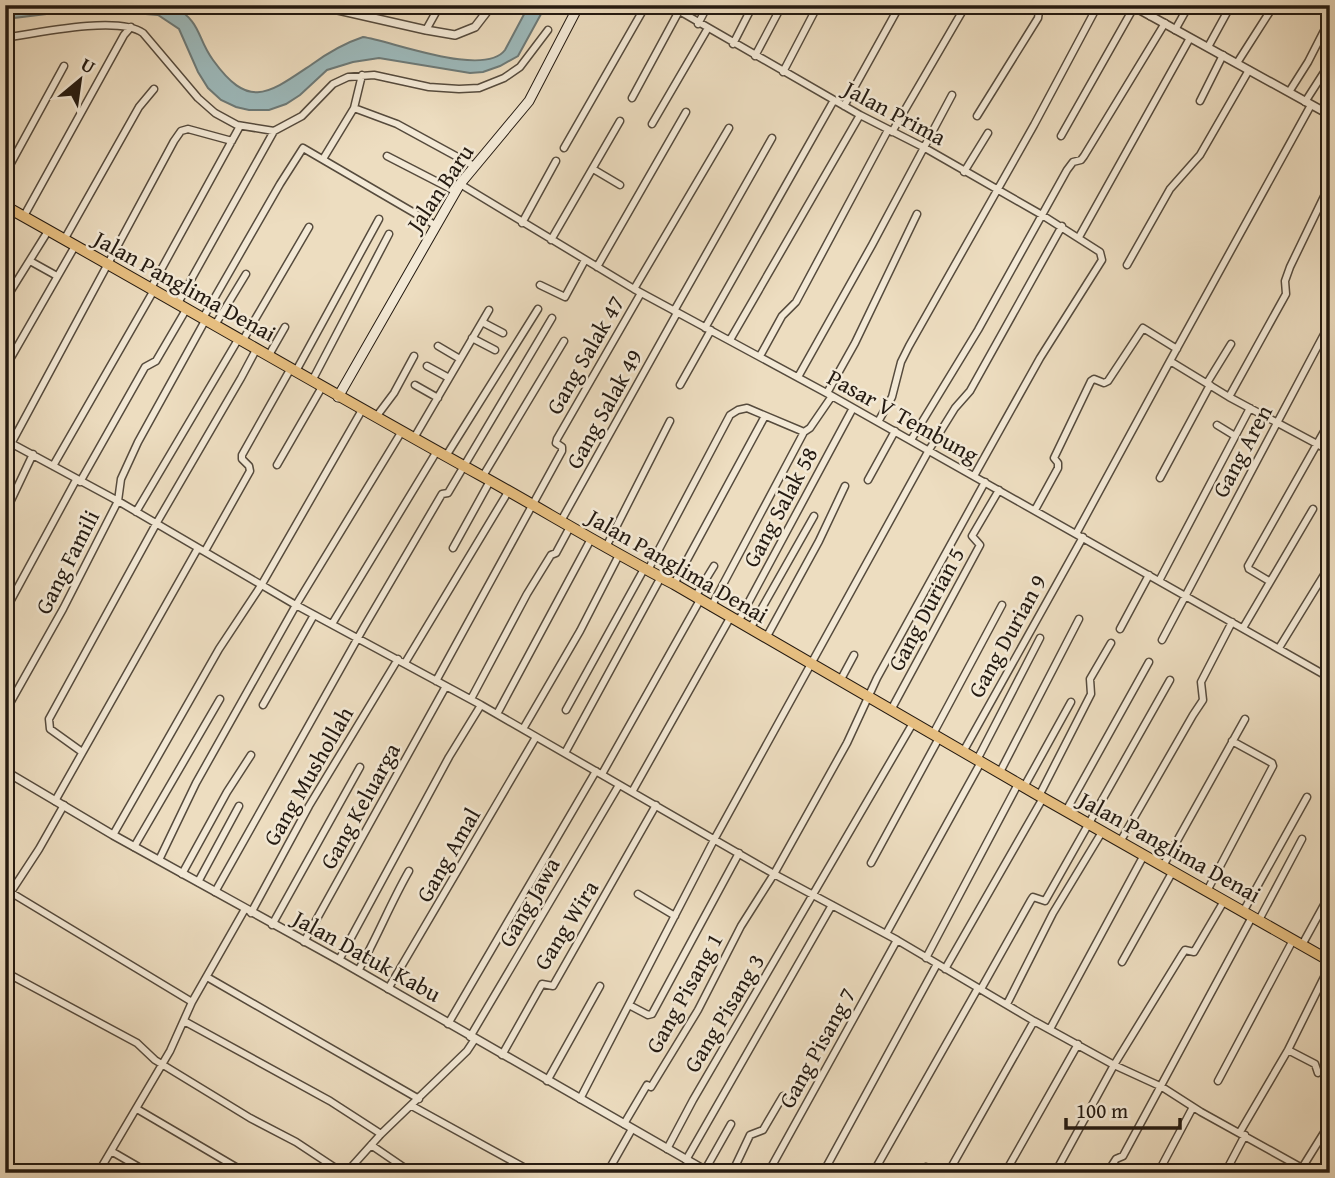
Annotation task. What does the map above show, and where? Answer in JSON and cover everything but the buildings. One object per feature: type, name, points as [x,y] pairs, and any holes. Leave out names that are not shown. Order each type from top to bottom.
[{"type":"main road","name":"Jalan Baru","points":[[338,397],[457,188],[530,101],[579,5]]},
{"type":"main road","name":"Jalan Panglima Denai","points":[[6,209],[23,216],[257,348],[338,397],[674,584],[1327,961]]},
{"type":"street","points":[[333,5],[338,10],[455,35],[475,27],[492,5]]},
{"type":"street","points":[[360,14],[364,5]]},
{"type":"street","points":[[564,148],[646,5]]},
{"type":"street","name":"Jalan Prima","points":[[669,5],[860,116],[925,148],[1062,226],[1096,247],[1101,254],[1102,260],[1040,358],[974,476]]},
{"type":"street","points":[[698,24],[708,5]]},
{"type":"street","points":[[733,44],[753,5]]},
{"type":"street","points":[[755,56],[782,5]]},
{"type":"street","points":[[783,72],[818,5]]},
{"type":"street","points":[[844,106],[900,5]]},
{"type":"street","points":[[760,356],[779,320],[796,302],[890,131],[966,5]]},
{"type":"street","points":[[977,116],[1038,18],[1040,5]]},
{"type":"street","points":[[878,422],[892,397],[901,362],[909,346],[1098,5]]},
{"type":"street","points":[[1150,16],[1156,5]]},
{"type":"street","points":[[1175,30],[1189,5]]},
{"type":"street","points":[[1208,47],[1231,5]]},
{"type":"street","points":[[1237,63],[1274,5]]},
{"type":"street","points":[[426,30],[439,6]]},
{"type":"street","points":[[1061,136],[1132,6],[1330,115]]},
{"type":"street","points":[[632,98],[679,11]]},
{"type":"street","points":[[1289,92],[1330,19]]},
{"type":"street","points":[[911,440],[978,330],[1067,170],[1073,162],[1084,156],[1164,23]]},
{"type":"street","points":[[5,38],[111,24],[131,27],[143,33],[207,107],[226,120],[274,131]]},
{"type":"street","points":[[23,216],[124,35],[131,27]]},
{"type":"street","points":[[652,124],[708,28]]},
{"type":"street","points":[[5,611],[145,367],[156,360],[274,131],[302,116],[340,79],[362,75],[429,87],[478,88],[504,78],[520,67],[548,30]]},
{"type":"street","points":[[1079,237],[1190,37]]},
{"type":"street","points":[[1200,101],[1223,55]]},
{"type":"street","name":"Gang Durian 9","points":[[963,752],[1330,63]]},
{"type":"street","points":[[5,174],[64,66]]},
{"type":"street","points":[[1128,265],[1170,189],[1200,155],[1250,70]]},
{"type":"street","points":[[323,159],[354,108],[362,75]]},
{"type":"street","points":[[64,240],[139,107],[154,89]]},
{"type":"street","points":[[798,377],[952,95]]},
{"type":"street","points":[[680,385],[834,100]]},
{"type":"street","points":[[354,108],[397,124],[474,166]]},
{"type":"street","points":[[597,267],[686,112]]},
{"type":"street","points":[[730,340],[860,116]]},
{"type":"street","points":[[551,240],[620,121]]},
{"type":"street","points":[[53,466],[240,125]]},
{"type":"street","points":[[637,291],[729,128]]},
{"type":"street","points":[[232,141],[188,129],[181,131],[8,441],[118,501],[296,605],[471,699],[774,874],[897,940],[1034,1021],[1114,1065],[1162,1087],[1311,1173]]},
{"type":"street","points":[[964,172],[988,133]]},
{"type":"street","points":[[676,312],[772,138]]},
{"type":"street","points":[[208,321],[280,184],[303,148],[435,225]]},
{"type":"street","name":"Pasar V Tembung","points":[[387,156],[457,188],[522,223],[637,291],[829,394],[1330,678]]},
{"type":"street","points":[[522,223],[556,161]]},
{"type":"street","points":[[593,169],[620,185]]},
{"type":"street","points":[[1229,397],[1286,294],[1285,281],[1290,267],[1330,184]]},
{"type":"street","points":[[712,607],[804,432],[810,429],[829,394],[917,214]]},
{"type":"street","points":[[55,801],[250,471],[250,466],[242,459],[242,455],[294,370],[379,219]]},
{"type":"street","points":[[580,1099],[715,838],[929,450],[955,408],[970,391],[1062,226]]},
{"type":"street","points":[[136,512],[309,227]]},
{"type":"street","points":[[5,300],[48,231]]},
{"type":"street","points":[[312,381],[389,234]]},
{"type":"street","points":[[5,368],[75,246]]},
{"type":"street","points":[[540,285],[565,297],[585,260]]},
{"type":"street","points":[[30,261],[57,276]]},
{"type":"street","points":[[208,321],[246,274]]},
{"type":"street","name":"Gang Salak 47","points":[[532,506],[562,451],[562,447],[556,443],[557,439],[637,291]]},
{"type":"street","points":[[332,624],[538,309]]},
{"type":"street","points":[[414,438],[489,310]]},
{"type":"street","name":"Gang Salak 49","points":[[471,699],[527,594],[551,555],[556,553],[566,524],[676,312]]},
{"type":"street","points":[[215,892],[442,494],[447,493],[552,318]]},
{"type":"street","name":"Gang Famili","points":[[5,712],[63,609],[118,501],[121,479],[138,442],[208,321]]},
{"type":"street","points":[[482,322],[503,333]]},
{"type":"street","name":"Gang Aren","points":[[1162,640],[1330,323]]},
{"type":"street","points":[[269,355],[285,327]]},
{"type":"street","points":[[1035,510],[1058,468],[1059,463],[1054,458],[1091,382],[1094,379],[1104,383],[1108,381],[1143,328],[1177,349]]},
{"type":"street","points":[[472,338],[495,350]]},
{"type":"street","points":[[453,548],[486,479],[564,341]]},
{"type":"street","points":[[1160,478],[1231,344]]},
{"type":"street","points":[[438,346],[460,359]]},
{"type":"street","points":[[82,752],[50,729],[49,719],[257,348]]},
{"type":"street","points":[[376,417],[394,393],[414,356]]},
{"type":"street","points":[[1170,361],[1229,397],[1330,451]]},
{"type":"street","points":[[427,366],[449,378]]},
{"type":"street","points":[[415,385],[438,398]]},
{"type":"street","points":[[277,465],[322,387]]},
{"type":"street","points":[[566,710],[730,415],[747,408],[804,432]]},
{"type":"street","name":"Gang Salak 58","points":[[632,792],[734,620],[853,408]]},
{"type":"street","points":[[1159,581],[1250,408]]},
{"type":"street","points":[[113,835],[219,649],[262,584],[362,410]]},
{"type":"street","points":[[674,584],[765,416]]},
{"type":"street","points":[[606,547],[670,421]]},
{"type":"street","points":[[1269,581],[1248,566],[1330,421]]},
{"type":"street","points":[[1217,425],[1235,436]]},
{"type":"street","points":[[159,860],[196,783],[296,605],[402,431]]},
{"type":"street","points":[[868,480],[895,431]]},
{"type":"street","points":[[5,513],[33,454]]},
{"type":"street","name":"Gang Pisang 1","points":[[624,1124],[647,1085],[651,1087],[698,1010],[741,926],[774,874],[870,698],[877,678],[985,482]]},
{"type":"street","points":[[766,638],[819,541],[845,486]]},
{"type":"street","name":"Gang Durian 5","points":[[891,710],[980,545],[973,535],[999,490]]},
{"type":"street","points":[[405,663],[508,492]]},
{"type":"street","points":[[436,681],[532,506]]},
{"type":"street","points":[[1243,628],[1313,509]]},
{"type":"street","points":[[750,629],[814,516]]},
{"type":"street","points":[[497,714],[591,539]]},
{"type":"street","points":[[523,729],[620,555]]},
{"type":"street","points":[[1279,648],[1330,565]]},
{"type":"street","points":[[448,1024],[599,773],[714,566]]},
{"type":"street","points":[[1120,629],[1149,575]]},
{"type":"street","points":[[565,753],[661,577]]},
{"type":"street","points":[[871,863],[1002,605]]},
{"type":"street","points":[[263,705],[314,614]]},
{"type":"street","points":[[999,772],[1079,619]]},
{"type":"street","points":[[1120,842],[1203,700],[1201,682],[1232,622]]},
{"type":"street","points":[[886,934],[979,761],[1040,638]]},
{"type":"street","points":[[945,969],[1041,797],[1091,694],[1090,679],[1111,643]]},
{"type":"street","points":[[840,681],[854,655]]},
{"type":"street","name":"Gang Mushollah","points":[[98,1173],[163,1063],[192,1002],[237,921],[246,912],[398,659]]},
{"type":"street","points":[[1066,811],[1149,662]]},
{"type":"street","points":[[873,1173],[1033,897],[1045,901],[1170,680]]},
{"type":"street","name":"Gang Keluarga","points":[[304,942],[446,686]]},
{"type":"street","points":[[134,847],[220,699]]},
{"type":"street","points":[[926,958],[1021,785],[1071,702]]},
{"type":"street","points":[[338,960],[449,757],[481,705]]},
{"type":"street","points":[[1122,962],[1245,719]]},
{"type":"street","name":"Gang Pisang 3","points":[[667,1149],[692,1100],[913,723]]},
{"type":"street","name":"Gang Amal","points":[[388,989],[536,737]]},
{"type":"street","points":[[1206,891],[1273,766],[1232,741]]},
{"type":"street","points":[[182,873],[251,755]]},
{"type":"street","points":[[272,925],[360,767]]},
{"type":"street","name":"Jalan Datuk Kabu","points":[[5,771],[246,912],[358,971],[708,1171]]},
{"type":"street","name":"Gang Jawa","points":[[344,1173],[469,1050],[619,785]]},
{"type":"street","points":[[1107,1173],[1116,1159],[1123,1156],[1162,1087],[1251,916],[1307,797]]},
{"type":"street","points":[[5,901],[64,805]]},
{"type":"street","name":"Gang Wira","points":[[502,1055],[541,984],[553,986],[656,805]]},
{"type":"street","points":[[198,882],[239,806]]},
{"type":"street","points":[[1007,1004],[1054,913],[1102,832]]},
{"type":"street","points":[[1251,916],[1301,839]]},
{"type":"street","points":[[629,1004],[648,1015],[652,1014],[739,853]]},
{"type":"street","points":[[1050,1029],[1144,855]]},
{"type":"street","points":[[358,971],[409,871]]},
{"type":"street","points":[[10,892],[192,1002]]},
{"type":"street","points":[[638,894],[675,916]]},
{"type":"street","points":[[1218,1081],[1297,943],[1330,894]]},
{"type":"street","points":[[1055,1173],[1114,1065],[1183,952],[1194,952],[1224,901]]},
{"type":"street","points":[[686,1160],[832,905]]},
{"type":"street","name":"Gang Pisang 7","points":[[768,1173],[897,940]]},
{"type":"street","points":[[1225,1173],[1242,1134],[1288,1050],[1327,961],[1330,942]]},
{"type":"street","points":[[823,1173],[937,964]]},
{"type":"street","points":[[5,972],[136,1043],[151,1058],[344,1173]]},
{"type":"street","points":[[207,977],[419,1099]]},
{"type":"street","points":[[547,1081],[600,986]]},
{"type":"street","points":[[184,1021],[330,1101],[381,1134]]},
{"type":"street","points":[[948,1173],[1034,1021]]},
{"type":"street","points":[[1005,1173],[1078,1044]]},
{"type":"street","points":[[1288,1050],[1315,1064],[1318,1073]]},
{"type":"street","points":[[732,1173],[750,1135],[763,1130],[783,1096]]},
{"type":"street","points":[[412,1106],[534,1173]]},
{"type":"street","points":[[1158,1173],[1193,1107]]},
{"type":"street","points":[[137,1109],[246,1173]]},
{"type":"street","points":[[1303,1168],[1330,1123]]},
{"type":"street","points":[[708,1171],[731,1125]]},
{"type":"street","points":[[607,1173],[632,1129]]},
{"type":"street","points":[[371,1145],[412,1173]]},
{"type":"street","points":[[111,1151],[149,1173]]},
{"type":"water","points":[[5,5],[172,5],[194,24],[208,52],[226,76],[237,86],[259,92],[283,83],[329,53],[363,37],[437,56],[478,60],[494,58],[505,50],[529,5],[546,5],[518,56],[500,66],[470,73],[379,58],[353,62],[327,70],[286,104],[269,110],[249,110],[221,100],[208,88],[179,29],[158,15],[108,11],[63,12],[5,19]]}]
